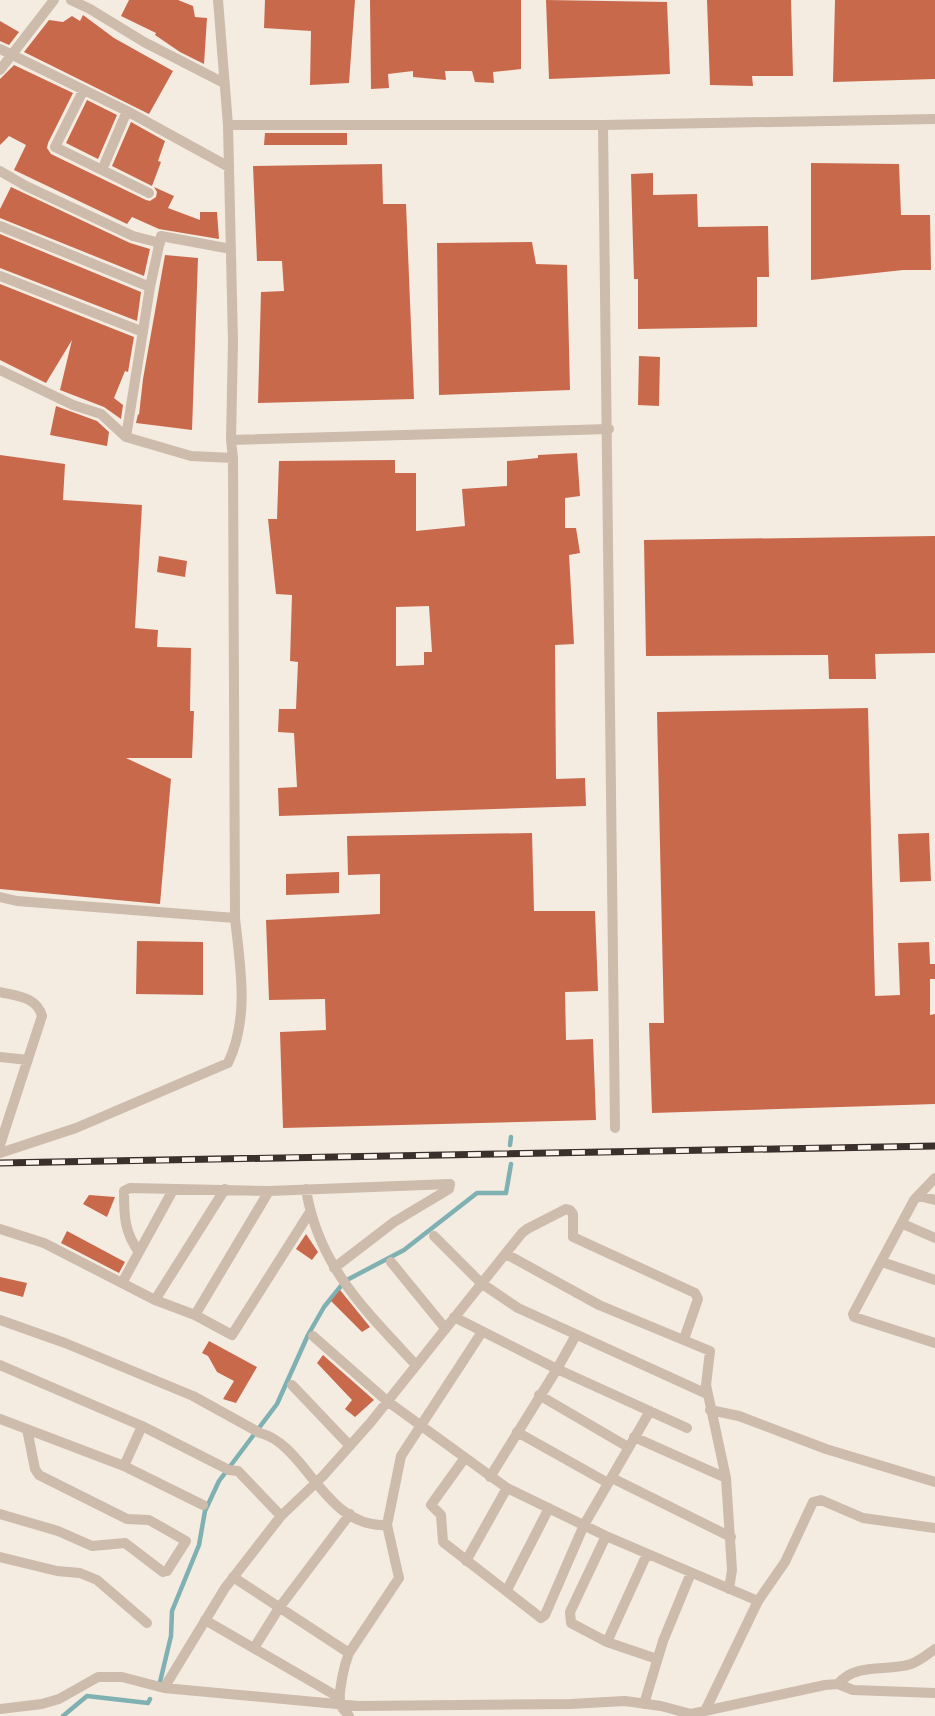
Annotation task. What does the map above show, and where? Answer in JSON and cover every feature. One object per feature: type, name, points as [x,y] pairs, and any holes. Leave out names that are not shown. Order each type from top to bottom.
[{"type":"street","points":[[0,70],[54,0]]},
{"type":"street","points":[[71,0],[223,83]]},
{"type":"street","points":[[0,1153],[76,1128],[228,1063],[240,1031],[242,995],[235,918],[231,440],[233,342],[228,125],[218,0]]},
{"type":"street","points":[[0,49],[127,111],[229,167]]},
{"type":"street","points":[[83,91],[55,147],[149,193]]},
{"type":"street","points":[[102,170],[127,111]]},
{"type":"street","points":[[228,125],[603,125],[935,119]]},
{"type":"street","points":[[603,125],[615,1128]]},
{"type":"street","points":[[0,171],[26,186],[134,236],[160,243]]},
{"type":"street","points":[[0,226],[150,287]]},
{"type":"street","points":[[126,437],[150,287],[162,236],[231,249]]},
{"type":"street","points":[[0,276],[144,332]]},
{"type":"street","points":[[0,370],[73,405],[101,414],[126,437],[191,456],[233,458]]},
{"type":"street","points":[[231,440],[608,429]]},
{"type":"street","points":[[0,897],[29,902],[235,918]]},
{"type":"street","points":[[0,992],[30,999],[42,1012],[0,1145]]},
{"type":"street","points":[[0,1056],[28,1060]]},
{"type":"street","points":[[0,1101],[14,1102]]},
{"type":"street","points":[[935,1178],[914,1200],[854,1317],[935,1343]]},
{"type":"street","points":[[139,1252],[125,1228],[124,1191],[130,1188],[269,1191],[450,1184],[449,1189],[394,1222],[334,1268]]},
{"type":"street","points":[[155,1300],[225,1189]]},
{"type":"street","points":[[306,1189],[310,1212],[334,1268],[354,1298],[416,1365]]},
{"type":"street","points":[[122,1283],[173,1190]]},
{"type":"street","points":[[195,1315],[269,1191]]},
{"type":"street","points":[[919,1196],[935,1200]]},
{"type":"street","points":[[164,1688],[233,1577],[281,1517],[350,1446],[527,1229],[566,1209],[570,1210],[573,1214],[573,1237],[698,1296],[684,1339]]},
{"type":"street","points":[[0,1229],[44,1243],[155,1300],[195,1315],[232,1335],[310,1212]]},
{"type":"street","points":[[903,1224],[935,1238]]},
{"type":"street","points":[[434,1236],[481,1283],[518,1308],[707,1394]]},
{"type":"street","points":[[506,1254],[599,1305],[710,1351],[707,1394],[726,1478],[732,1570],[729,1589]]},
{"type":"street","points":[[391,1262],[445,1328]]},
{"type":"street","points":[[881,1262],[935,1280]]},
{"type":"street","points":[[454,1317],[557,1369],[687,1428]]},
{"type":"street","points":[[0,1320],[65,1343],[193,1395],[260,1433],[274,1438],[328,1498],[350,1514],[372,1526],[387,1525]]},
{"type":"street","points":[[339,1701],[340,1680],[349,1653],[399,1578],[387,1525],[401,1456],[482,1332]]},
{"type":"street","points":[[490,1476],[576,1335]]},
{"type":"street","points":[[313,1336],[387,1401],[507,1488],[647,1555],[758,1601]]},
{"type":"street","points":[[0,1365],[142,1426],[229,1470],[238,1471],[281,1517]]},
{"type":"street","points":[[292,1385],[350,1446]]},
{"type":"street","points":[[539,1395],[631,1442],[726,1478]]},
{"type":"street","points":[[710,1410],[745,1418],[826,1449],[935,1482]]},
{"type":"street","points":[[464,1459],[431,1505],[441,1515],[443,1542],[541,1618],[545,1615],[584,1525],[650,1411]]},
{"type":"street","points":[[0,1419],[124,1466],[203,1505]]},
{"type":"street","points":[[124,1466],[142,1426]]},
{"type":"street","points":[[0,1514],[58,1531],[92,1546],[125,1543],[163,1572],[167,1571],[186,1541],[149,1520],[127,1519],[39,1475],[35,1469],[27,1429]]},
{"type":"street","points":[[517,1432],[610,1480],[731,1537]]},
{"type":"street","points":[[466,1561],[507,1488]]},
{"type":"street","points":[[705,1711],[758,1601],[785,1562],[811,1505],[817,1500],[863,1518],[935,1527]]},
{"type":"street","points":[[507,1590],[549,1508]]},
{"type":"street","points":[[254,1648],[279,1608],[350,1514]]},
{"type":"street","points":[[606,1536],[570,1612],[570,1623],[607,1642],[657,1658]]},
{"type":"street","points":[[607,1642],[647,1555]]},
{"type":"street","points":[[0,1557],[57,1571],[80,1573],[97,1580],[147,1623]]},
{"type":"street","points":[[644,1703],[657,1658],[691,1573]]},
{"type":"street","points":[[233,1577],[349,1653]]},
{"type":"street","points":[[205,1620],[339,1701],[348,1716]]},
{"type":"street","points":[[838,1684],[856,1671],[910,1664],[935,1649]]},
{"type":"street","points":[[0,1709],[42,1704],[59,1699],[98,1678],[122,1677],[164,1688],[339,1701],[570,1704],[625,1701],[691,1715],[838,1684],[853,1690],[935,1693]]},
{"type":"building","points":[[129,0],[178,0],[193,6],[195,17],[207,18],[204,64],[180,52],[155,35],[156,33],[121,16]]},
{"type":"building","points":[[265,0],[355,0],[349,83],[310,85],[311,31],[264,28]]},
{"type":"building","points":[[370,0],[521,0],[521,69],[493,72],[494,83],[475,82],[472,71],[445,71],[446,80],[413,77],[413,71],[388,74],[389,88],[371,89]]},
{"type":"building","points":[[546,0],[667,2],[670,74],[549,79]]},
{"type":"building","points":[[707,0],[791,0],[793,76],[752,76],[753,86],[710,85]]},
{"type":"building","points":[[835,0],[935,0],[935,79],[833,82]]},
{"type":"building","points":[[83,15],[114,38],[173,71],[149,114],[24,52],[49,20],[63,22],[72,16],[80,21]]},
{"type":"building","points":[[0,21],[19,32],[9,45],[0,41]]},
{"type":"building","points":[[14,65],[73,93],[48,143],[47,148],[51,154],[146,200],[150,201],[156,197],[154,187],[174,196],[168,208],[200,220],[200,212],[217,212],[219,239],[159,229],[132,217],[127,224],[14,170],[26,145],[9,136],[0,145],[0,79]]},
{"type":"building","points":[[87,100],[117,115],[98,159],[66,143]]},
{"type":"building","points":[[131,122],[165,141],[152,186],[112,166]]},
{"type":"building","points":[[265,133],[347,133],[347,145],[264,145]]},
{"type":"building","points":[[811,163],[899,164],[901,215],[930,215],[931,270],[903,270],[811,280]]},
{"type":"building","points":[[382,164],[383,204],[406,204],[414,399],[258,403],[261,292],[284,291],[282,261],[257,261],[253,166]]},
{"type":"building","points":[[653,173],[653,195],[697,194],[698,227],[768,226],[769,277],[757,277],[757,327],[638,329],[638,279],[634,279],[631,174]]},
{"type":"building","points":[[11,187],[130,243],[150,249],[144,276],[0,218],[0,209]]},
{"type":"building","points":[[0,234],[141,292],[137,321],[0,268]]},
{"type":"building","points":[[532,242],[536,264],[567,265],[570,390],[439,395],[437,243]]},
{"type":"building","points":[[165,255],[198,258],[192,430],[136,423]]},
{"type":"building","points":[[0,284],[134,337],[128,372],[125,371],[114,398],[123,405],[121,419],[104,407],[60,390],[72,340],[46,383],[0,360]]},
{"type":"building","points":[[639,356],[660,357],[659,406],[638,405]]},
{"type":"building","points":[[56,406],[97,421],[109,432],[107,446],[50,435]]},
{"type":"building","points":[[577,453],[580,496],[565,498],[565,528],[576,528],[580,553],[569,555],[574,644],[555,645],[556,779],[585,778],[586,806],[279,816],[278,788],[297,787],[294,733],[278,732],[279,709],[296,709],[298,662],[290,661],[292,595],[276,594],[268,519],[277,519],[279,461],[395,460],[395,473],[416,473],[416,531],[465,526],[462,489],[507,486],[507,461],[538,458],[538,455]],"holes":[[[429,606],[432,652],[424,652],[424,665],[396,666],[396,607]]]},
{"type":"building","points":[[0,455],[65,464],[63,500],[142,505],[135,628],[158,630],[157,647],[191,648],[190,711],[194,711],[192,758],[126,758],[171,779],[160,904],[0,889]]},
{"type":"building","points":[[935,536],[935,653],[875,654],[876,679],[829,679],[828,655],[646,656],[644,540]]},
{"type":"building","points":[[159,556],[187,561],[185,577],[157,572]]},
{"type":"building","points":[[868,708],[875,996],[900,995],[898,943],[929,942],[930,964],[935,964],[935,979],[930,979],[930,1015],[935,1014],[935,1104],[652,1113],[649,1023],[664,1023],[657,712]]},
{"type":"building","points":[[532,833],[534,911],[595,911],[598,991],[565,992],[566,1040],[593,1039],[596,1120],[283,1128],[280,1032],[326,1030],[325,999],[269,1000],[266,920],[380,914],[380,874],[348,875],[347,836]]},
{"type":"building","points":[[929,833],[931,881],[900,882],[898,834]]},
{"type":"building","points":[[339,872],[339,893],[286,895],[286,874]]},
{"type":"building","points":[[137,941],[203,942],[203,995],[136,994]]},
{"type":"building","points":[[89,1195],[115,1197],[107,1217],[83,1204]]},
{"type":"building","points":[[67,1231],[125,1262],[119,1273],[61,1243]]},
{"type":"building","points":[[306,1234],[318,1252],[312,1260],[296,1249]]},
{"type":"building","points":[[0,1277],[27,1283],[23,1297],[0,1291]]},
{"type":"building","points":[[340,1290],[370,1327],[362,1332],[331,1301]]},
{"type":"building","points":[[209,1341],[257,1367],[236,1403],[223,1399],[234,1381],[217,1372],[208,1356],[202,1353]]},
{"type":"building","points":[[323,1355],[374,1400],[355,1417],[345,1409],[352,1400],[317,1363]]},
{"type":"waterway","points":[[510,1145],[511,1137]]},
{"type":"waterway","points":[[160,1682],[171,1636],[172,1611],[199,1545],[205,1511],[219,1481],[277,1404],[308,1335],[324,1307],[345,1281],[404,1250],[477,1193],[506,1193],[511,1164]]},
{"type":"waterway","points":[[63,1716],[87,1696],[148,1703],[150,1699]]},
{"type":"railway","points":[[0,1163],[935,1146]]}]
